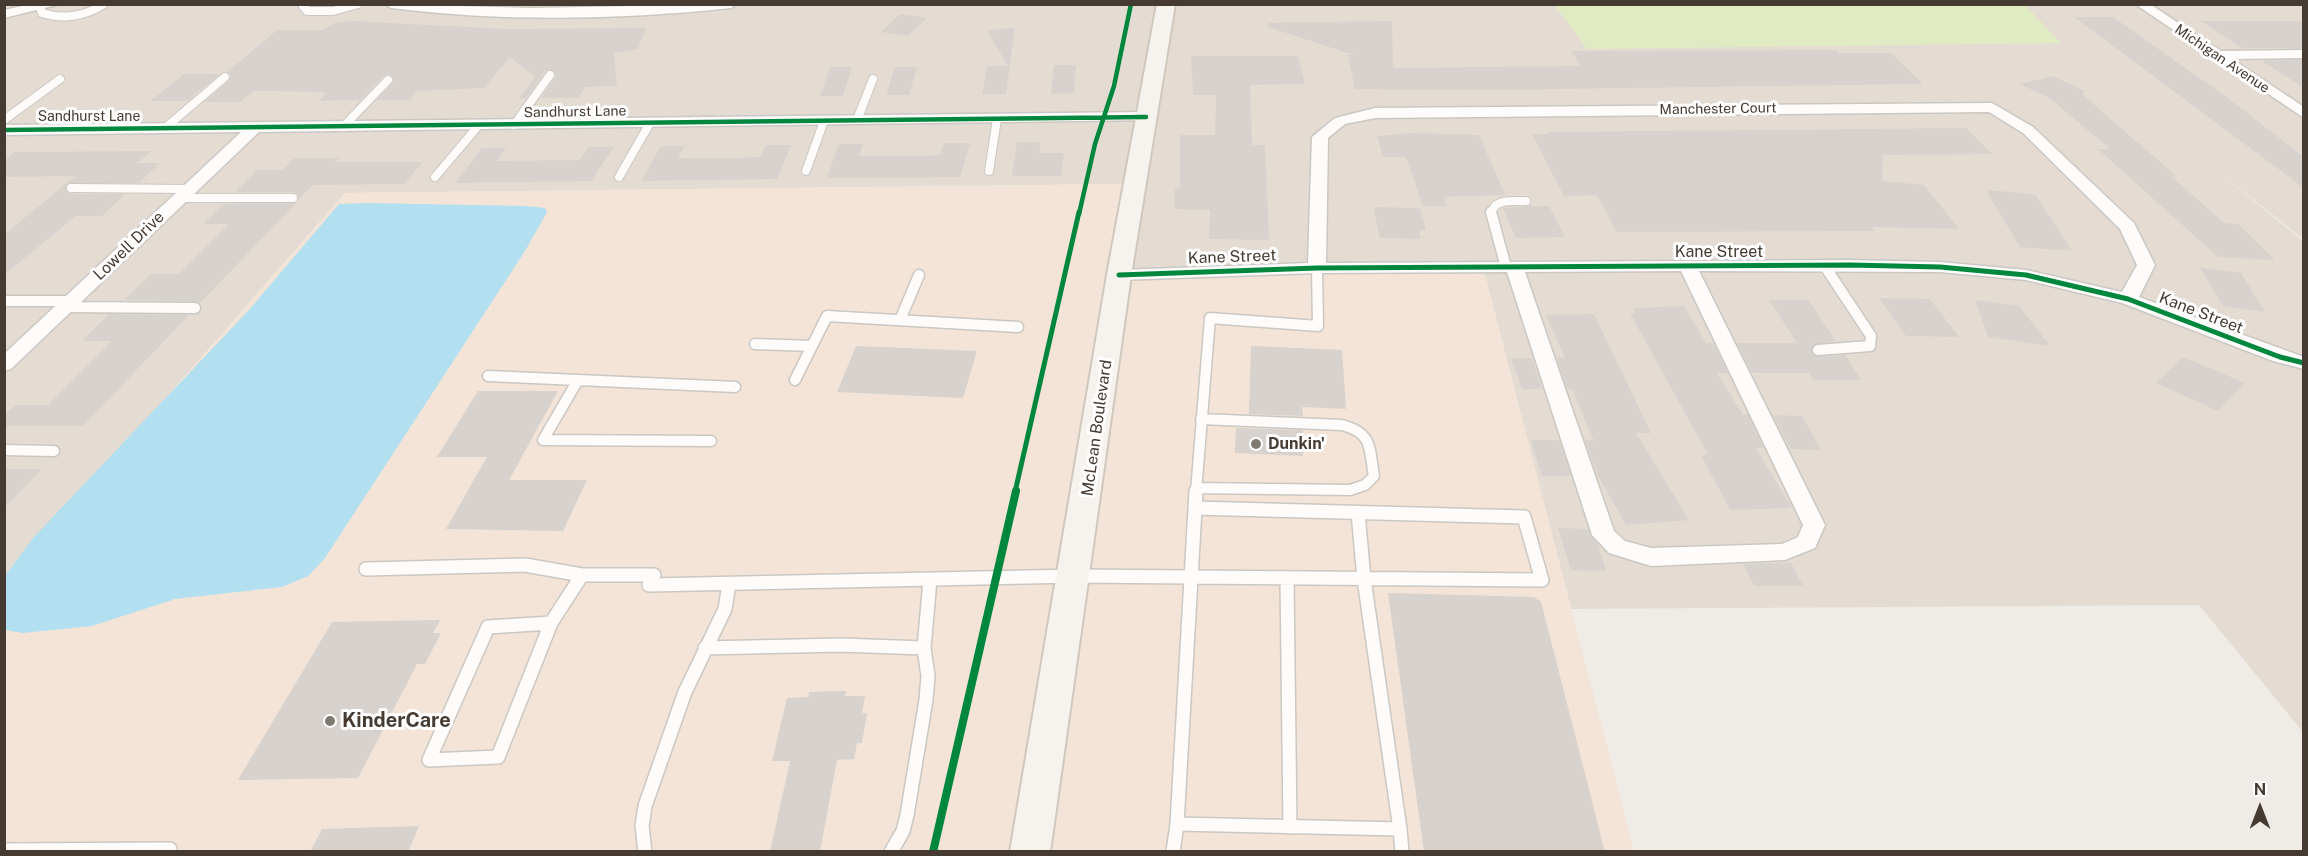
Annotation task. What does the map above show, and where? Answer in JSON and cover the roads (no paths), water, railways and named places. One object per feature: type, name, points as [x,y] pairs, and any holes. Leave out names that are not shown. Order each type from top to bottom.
[{"type":"main road","name":"McLean Boulevard","points":[[1030,852],[1075,576],[1119,275],[1166,4]]},
{"type":"street","points":[[4,14],[55,4]]},
{"type":"street","points":[[391,4],[459,12],[526,13],[677,10],[731,4]]},
{"type":"street","name":"Michigan Avenue","points":[[2141,4],[2304,114]]},
{"type":"street","points":[[2216,55],[2304,54]]},
{"type":"street","name":"Manchester Court","points":[[1317,268],[1320,137],[1340,121],[1375,114],[1992,107],[2028,130],[2128,227],[2145,265],[2128,299]]},
{"type":"street","name":"Sandhurst Lane","points":[[4,130],[1146,117]]},
{"type":"street","name":"Lowell Drive","points":[[4,365],[254,128]]},
{"type":"street","name":"Kane Street","points":[[1119,275],[1317,268],[1824,265],[1940,267],[2026,275],[2128,299],[2280,357],[2304,363]]},
{"type":"street","points":[[1510,267],[1604,535],[1617,547],[1651,557],[1785,552],[1807,542],[1814,525],[1687,266]]},
{"type":"lane","points":[[40,8],[42,13],[48,16],[60,17],[90,11],[104,4]]},
{"type":"lane","points":[[305,4],[303,6],[307,11],[317,13],[330,12],[358,4]]},
{"type":"lane","points":[[514,124],[550,75]]},
{"type":"lane","points":[[165,128],[225,77]]},
{"type":"lane","points":[[4,120],[60,79]]},
{"type":"lane","points":[[857,120],[873,79]]},
{"type":"lane","points":[[343,127],[388,80]]},
{"type":"lane","points":[[989,171],[997,119]]},
{"type":"lane","points":[[806,171],[824,121]]},
{"type":"lane","points":[[619,177],[650,123]]},
{"type":"lane","points":[[435,177],[479,125]]},
{"type":"lane","points":[[71,188],[293,198]]},
{"type":"lane","points":[[1510,267],[1491,214],[1493,206],[1498,202],[1526,201]]},
{"type":"lane","points":[[1818,350],[1870,346],[1871,336],[1824,265]]},
{"type":"lane","points":[[1173,852],[1177,824],[1196,488],[1210,318],[1318,326],[1317,268]]},
{"type":"lane","points":[[900,320],[919,275]]},
{"type":"lane","points":[[4,301],[195,308]]},
{"type":"lane","points":[[795,380],[827,316],[1018,327]]},
{"type":"lane","points":[[755,344],[812,346]]},
{"type":"lane","points":[[488,376],[735,387]]},
{"type":"lane","points":[[578,380],[543,440],[711,441]]},
{"type":"lane","points":[[1196,488],[1350,490],[1365,485],[1374,476],[1367,437],[1358,429],[1342,425],[1201,419]]},
{"type":"lane","points":[[4,450],[54,451]]},
{"type":"lane","points":[[366,569],[525,566],[582,574],[729,584],[1075,576],[1192,579],[1542,580],[1524,517],[1195,508]]},
{"type":"lane","points":[[1358,513],[1364,579],[1402,852]]},
{"type":"lane","points":[[552,623],[488,627],[429,760],[498,758],[552,623],[582,574]]},
{"type":"lane","points":[[1287,579],[1290,827]]},
{"type":"lane","points":[[891,852],[908,815],[924,711],[928,676],[924,648],[930,580]]},
{"type":"lane","points":[[645,852],[642,826],[645,806],[686,692],[725,609],[729,584]]},
{"type":"lane","points":[[705,648],[841,645],[924,648]]},
{"type":"lane","points":[[1177,824],[1400,829]]},
{"type":"lane","points":[[4,850],[170,849],[169,852]]},
{"type":"water","points":[[339,204],[526,206],[545,208],[547,212],[525,251],[325,558],[308,576],[282,587],[175,599],[92,626],[23,633],[5,630],[5,576],[33,538],[248,311]]},
{"type":"place","name":"Dunkin'","points":[[1256,444]]},
{"type":"place","name":"KinderCare","points":[[330,721]]}]
